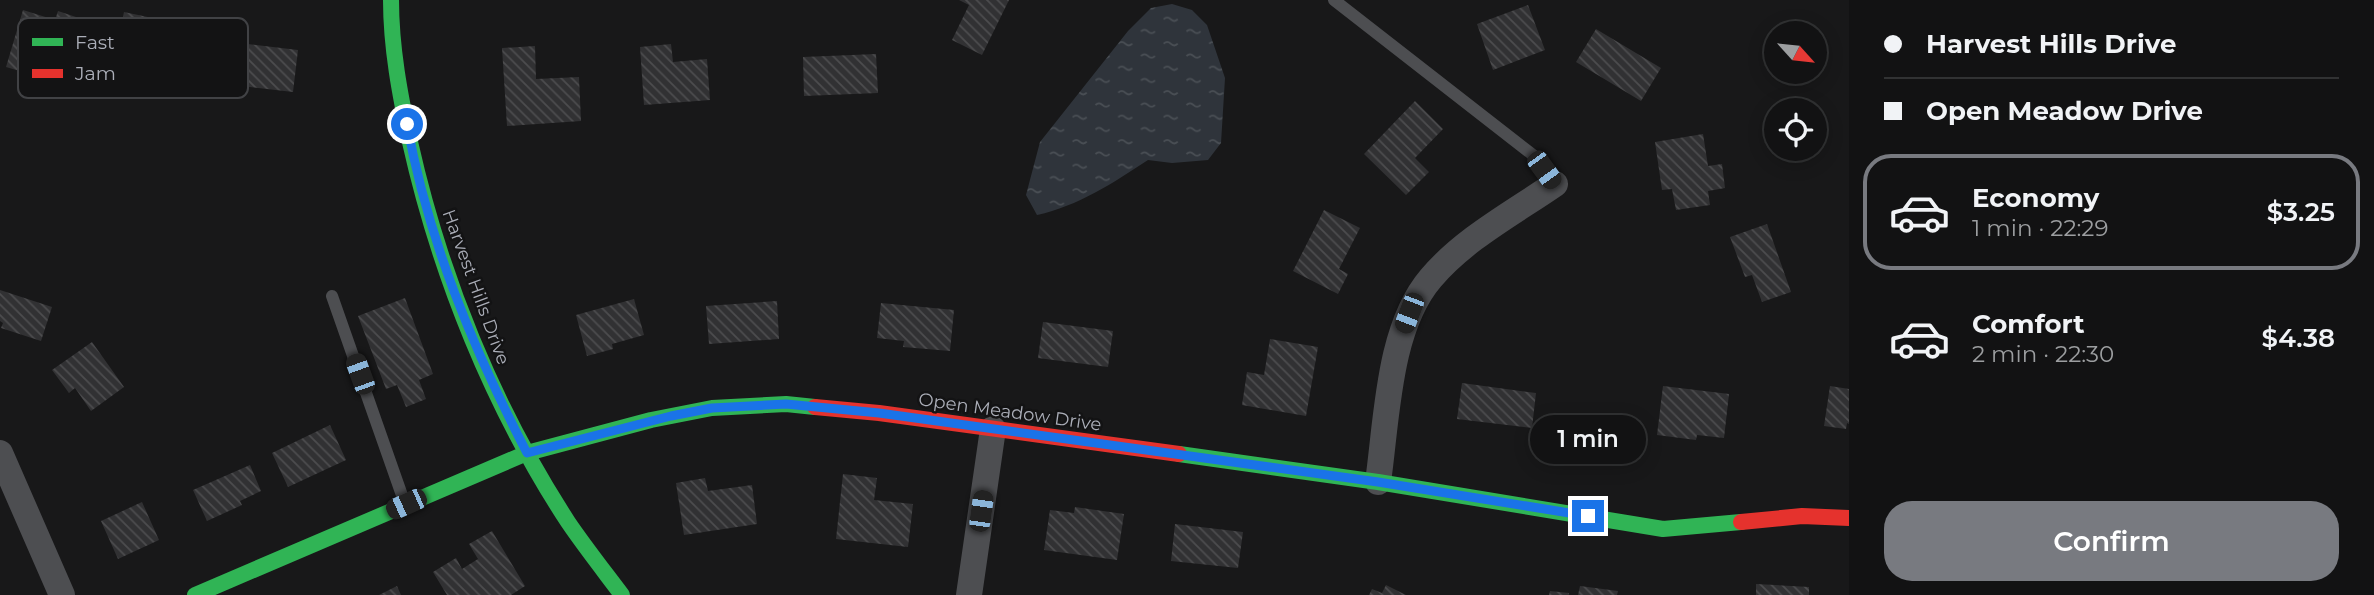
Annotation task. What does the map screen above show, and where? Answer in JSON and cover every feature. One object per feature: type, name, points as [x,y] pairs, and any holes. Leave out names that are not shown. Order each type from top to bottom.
[{"type":"street","name":"Harvest Hills Drive","points":[[391,0],[397,76],[411,149],[463,318],[493,387],[527,453],[561,511],[622,595]]},
{"type":"street","points":[[1378,482],[1397,347],[1409,313],[1431,278],[1470,243],[1555,184]]},
{"type":"street","name":"Open Meadow Drive","points":[[195,595],[527,453],[651,420],[712,408],[786,404],[879,413],[1378,482],[1663,529],[1692,528],[1763,518],[1820,515],[1849,518]]},
{"type":"street","points":[[969,595],[993,429]]},
{"type":"street","points":[[0,453],[62,595]]},
{"type":"lane","points":[[1334,0],[1533,155],[1555,184]]},
{"type":"lane","points":[[332,296],[406,504]]},
{"type":"water","points":[[1172,4],[1192,10],[1207,25],[1225,78],[1221,143],[1208,160],[1172,163],[1148,160],[1081,200],[1037,215],[1026,195],[1040,142],[1128,31],[1151,8]]},
{"type":"building","points":[[959,0],[1009,0],[982,55],[952,40],[969,5]]},
{"type":"building","points":[[1528,5],[1545,50],[1493,70],[1477,24]]},
{"type":"building","points":[[23,10],[49,18],[21,18]]},
{"type":"building","points":[[58,11],[79,18],[56,18]]},
{"type":"building","points":[[124,12],[152,18],[123,18]]},
{"type":"building","points":[[18,27],[18,70],[6,67]]},
{"type":"building","points":[[1596,29],[1661,68],[1641,101],[1576,62]]},
{"type":"building","points":[[248,44],[298,50],[293,92],[248,87]]},
{"type":"building","points":[[671,44],[673,62],[707,59],[710,100],[644,105],[640,47]]},
{"type":"building","points":[[535,46],[536,79],[579,77],[581,121],[507,126],[502,48]]},
{"type":"building","points":[[876,54],[878,93],[804,96],[803,57]]},
{"type":"building","points":[[1415,101],[1443,129],[1415,158],[1429,172],[1406,195],[1364,154]]},
{"type":"building","points":[[1703,134],[1708,166],[1722,164],[1725,188],[1708,191],[1710,205],[1676,210],[1672,189],[1662,190],[1655,142]]},
{"type":"building","points":[[1324,210],[1360,228],[1339,269],[1348,274],[1338,294],[1293,271]]},
{"type":"building","points":[[1767,224],[1791,292],[1762,302],[1752,275],[1745,277],[1730,237]]},
{"type":"building","points":[[0,290],[52,307],[41,341],[1,328],[3,323],[0,321]]},
{"type":"building","points":[[405,298],[433,374],[419,380],[426,399],[406,407],[397,385],[386,389],[358,316]]},
{"type":"building","points":[[634,299],[644,335],[612,344],[613,349],[587,356],[576,315]]},
{"type":"building","points":[[777,301],[779,339],[709,344],[706,306]]},
{"type":"building","points":[[881,303],[954,310],[950,351],[903,347],[904,341],[877,338]]},
{"type":"building","points":[[1043,322],[1113,331],[1108,367],[1038,358]]},
{"type":"building","points":[[1270,339],[1318,347],[1306,416],[1242,405],[1247,372],[1264,375]]},
{"type":"building","points":[[92,342],[124,387],[91,411],[75,388],[69,393],[52,370]]},
{"type":"building","points":[[1462,383],[1536,393],[1532,428],[1457,419]]},
{"type":"building","points":[[1663,386],[1729,394],[1724,438],[1697,435],[1696,440],[1657,435]]},
{"type":"building","points":[[1830,386],[1849,389],[1849,424],[1847,423],[1846,429],[1824,426]]},
{"type":"building","points":[[330,425],[346,460],[288,487],[272,453]]},
{"type":"building","points":[[250,465],[261,491],[240,501],[242,505],[207,521],[193,490]]},
{"type":"building","points":[[843,474],[877,478],[874,500],[913,504],[908,547],[836,539]]},
{"type":"building","points":[[705,478],[708,491],[752,485],[757,524],[684,535],[676,483]]},
{"type":"building","points":[[142,502],[159,540],[118,559],[101,521]]},
{"type":"building","points":[[1075,507],[1124,514],[1117,560],[1044,550],[1050,510],[1074,513]]},
{"type":"building","points":[[1175,524],[1243,532],[1238,568],[1171,561]]},
{"type":"building","points":[[492,531],[525,586],[511,595],[447,595],[433,572],[456,558],[462,569],[478,559],[469,544]]},
{"type":"building","points":[[1756,584],[1809,587],[1809,595],[1756,595]]},
{"type":"building","points":[[1386,585],[1406,595],[1369,595],[1372,589],[1382,593]]},
{"type":"building","points":[[397,586],[401,595],[379,595]]},
{"type":"building","points":[[1580,586],[1618,591],[1617,595],[1578,595]]},
{"type":"building","points":[[1550,591],[1569,593],[1569,595],[1549,595]]},
{"type":"traffic: fast","points":[[391,0],[394,54],[410,142],[422,192],[453,291],[493,387],[541,478],[574,531],[622,595]]},
{"type":"traffic: fast","points":[[195,595],[527,453],[651,420],[712,408],[786,404],[815,407]]},
{"type":"traffic: fast","points":[[1179,454],[1378,482],[1663,529],[1741,522]]},
{"type":"traffic: jam","points":[[815,407],[879,413],[1179,454]]},
{"type":"traffic: jam","points":[[1741,522],[1802,516],[1849,518]]},
{"type":"route","points":[[407,124],[427,208],[463,318],[493,387],[527,453],[651,420],[712,408],[786,404],[879,413],[1378,482],[1588,516]]}]
